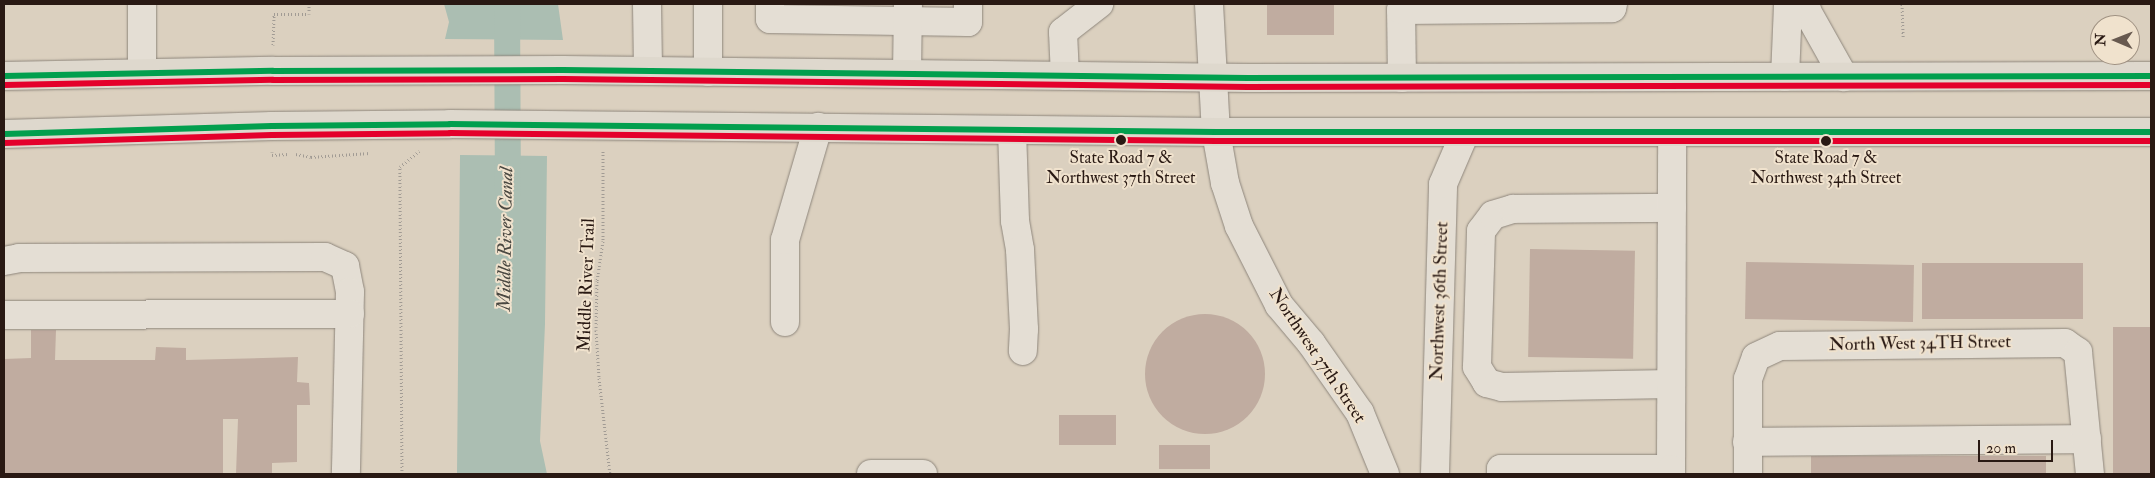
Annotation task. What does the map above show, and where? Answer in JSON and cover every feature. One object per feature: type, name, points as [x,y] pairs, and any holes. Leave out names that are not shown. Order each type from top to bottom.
[{"type":"main road","points":[[4,76],[142,72],[563,70],[1212,78],[2151,76]]},
{"type":"main road","points":[[4,134],[272,126],[450,124],[1216,132],[2151,132]]},
{"type":"street","points":[[142,4],[142,72]]},
{"type":"street","points":[[647,4],[648,71]]},
{"type":"street","points":[[708,4],[708,72]]},
{"type":"street","points":[[770,4],[770,19],[908,12],[968,22],[968,4]]},
{"type":"street","points":[[1064,76],[1063,32],[1098,4]]},
{"type":"street","name":"Northwest 37th Street","points":[[1209,4],[1216,132],[1225,183],[1239,226],[1279,305],[1311,343],[1360,413],[1385,474]]},
{"type":"street","points":[[1402,78],[1401,7],[1612,8],[1613,4]]},
{"type":"street","points":[[1785,77],[1788,4]]},
{"type":"street","points":[[1806,4],[1807,11],[1844,77]]},
{"type":"street","points":[[907,74],[908,12]]},
{"type":"street","points":[[785,322],[786,240],[818,128]]},
{"type":"street","points":[[1012,130],[1015,221],[1020,250],[1024,329],[1023,351]]},
{"type":"street","name":"Northwest 36th Street","points":[[1435,474],[1443,184],[1465,133]]},
{"type":"street","points":[[1501,474],[1501,469],[1671,471],[1672,133]]},
{"type":"street","points":[[1672,208],[1513,209],[1493,215],[1481,231],[1477,367],[1487,383],[1502,387],[1672,384]]},
{"type":"street","points":[[4,261],[18,258],[325,257],[345,266],[350,292],[346,474]]},
{"type":"street","points":[[4,315],[350,314]]},
{"type":"street","name":"North West 34TH Street","points":[[1748,474],[1748,379],[1756,357],[1780,346],[2065,342],[2078,352],[2090,474]]},
{"type":"street","points":[[1748,442],[2086,439]]},
{"type":"street","points":[[871,474],[923,474]]},
{"type":"path","points":[[1902,4],[1903,38]]},
{"type":"path","name":"Middle River Trail","points":[[602,125],[603,241],[597,281],[596,330],[599,378],[610,474]]},
{"type":"path","points":[[402,474],[400,167],[419,151]]},
{"type":"water","points":[[444,4],[558,4],[563,40],[445,39],[449,22]]},
{"type":"water","points":[[460,155],[547,156],[545,324],[540,441],[547,474],[457,474]]},
{"type":"building","points":[[1267,4],[1334,4],[1334,35],[1267,35]]},
{"type":"building","points":[[1530,249],[1635,251],[1633,359],[1528,357]]},
{"type":"building","points":[[1746,262],[1914,265],[1913,322],[1745,319]]},
{"type":"building","points":[[1922,263],[2083,263],[2083,319],[1922,319]]},
{"type":"building","points":[[1205,314],[1228,318],[1248,331],[1261,351],[1265,374],[1261,397],[1248,417],[1228,430],[1205,434],[1182,430],[1162,417],[1149,397],[1145,374],[1149,351],[1162,331],[1182,318]]},
{"type":"building","points":[[2113,327],[2151,327],[2151,474],[2113,474]]},
{"type":"building","points":[[31,330],[56,330],[55,360],[155,360],[156,347],[186,348],[186,360],[298,357],[297,382],[309,383],[310,405],[297,405],[297,462],[272,463],[272,474],[236,474],[238,419],[223,419],[223,474],[4,474],[4,359],[31,358]]},
{"type":"building","points":[[1059,415],[1116,415],[1116,445],[1059,445]]},
{"type":"building","points":[[1159,445],[1210,445],[1210,469],[1159,469]]},
{"type":"building","points":[[1811,456],[2046,456],[2046,474],[1811,474]]},
{"type":"waterway","name":"Middle River Canal","points":[[507,4],[508,191]]},
{"type":"transit line","points":[[4,76],[273,71],[563,70],[1248,78],[2151,76]]},
{"type":"transit line","points":[[4,85],[273,80],[563,79],[1248,87],[2151,85]]},
{"type":"transit line","points":[[4,134],[272,126],[450,124],[1216,132],[2151,132]]},
{"type":"transit line","points":[[4,143],[272,135],[450,133],[1216,141],[2151,141]]},
{"type":"place","name":"State Road 7 & Northwest 37th Street","points":[[1121,140]]},
{"type":"place","name":"State Road 7 & Northwest 34th Street","points":[[1826,141]]}]
